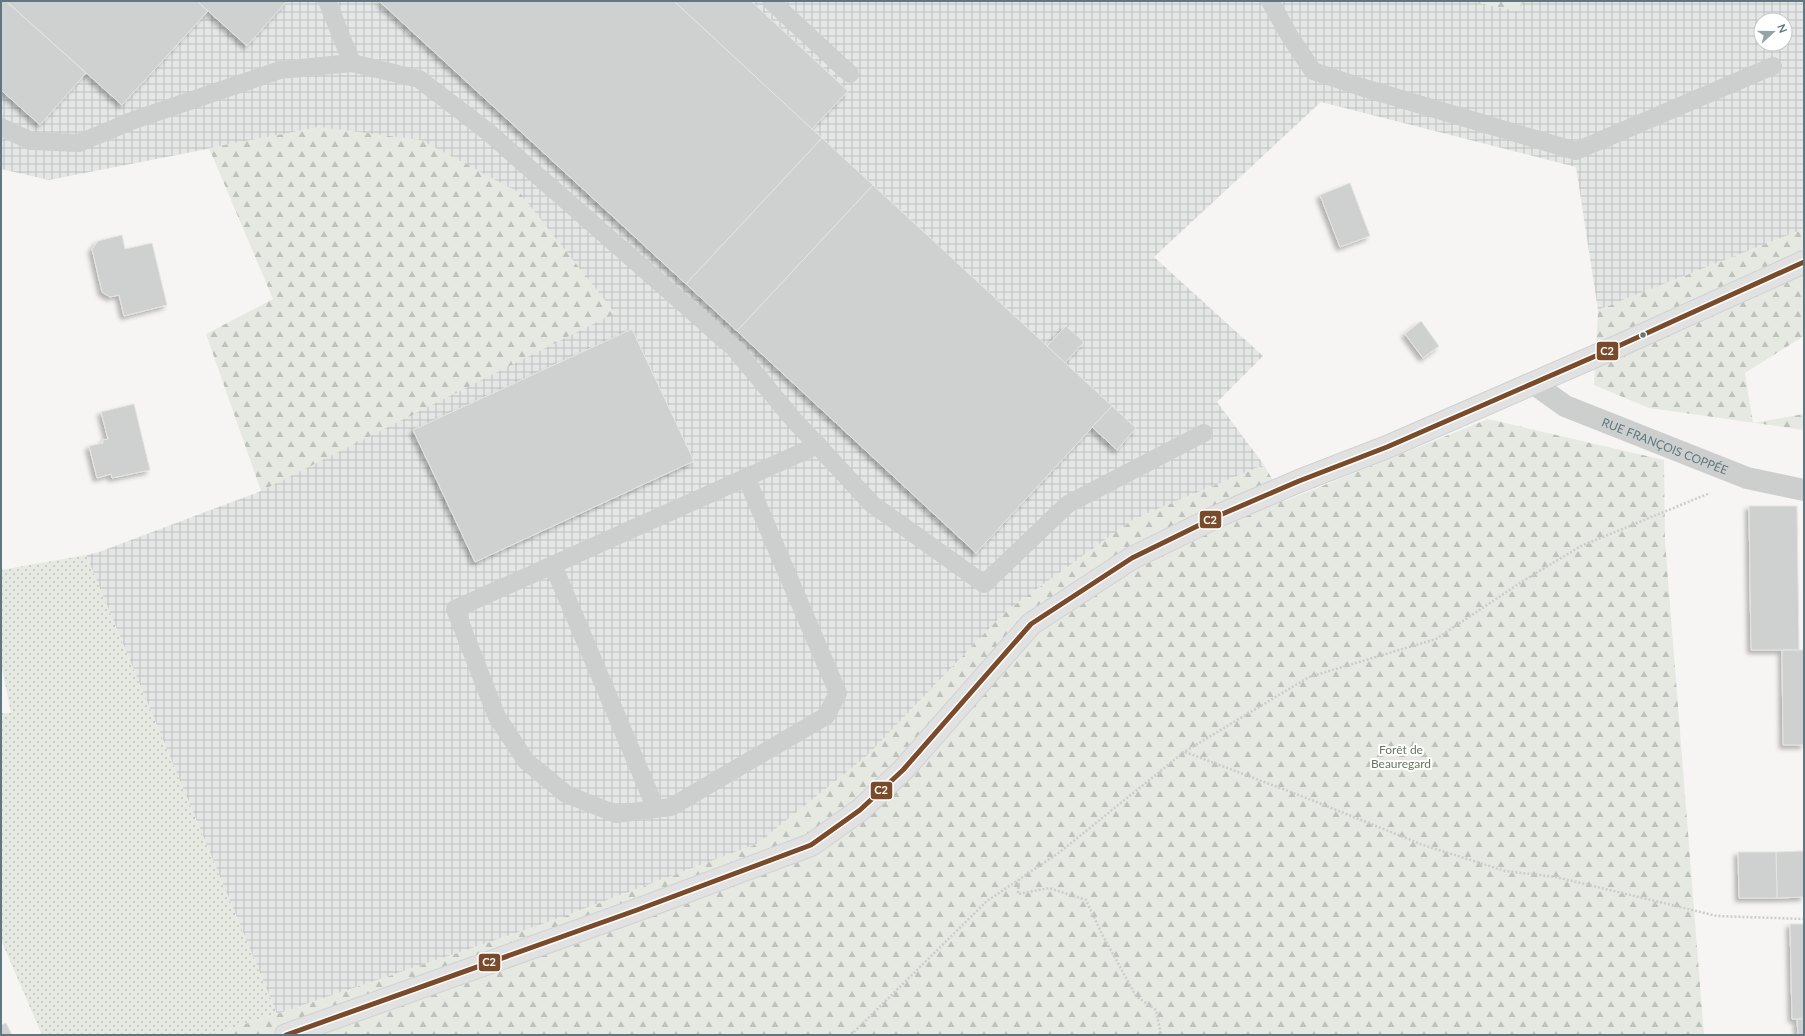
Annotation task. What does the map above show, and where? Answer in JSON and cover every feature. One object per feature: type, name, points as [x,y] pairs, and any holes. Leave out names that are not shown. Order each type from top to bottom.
[{"type":"street","points":[[286,1035],[636,910],[811,845],[860,810],[903,770],[1031,624],[1132,558],[1220,515],[1300,481],[1387,448],[1804,262]]},
{"type":"street","name":"RUE FRANÇOIS COPPÉE","points":[[1533,383],[1565,406],[1747,478],[1804,490]]},
{"type":"lane","points":[[327,1],[352,63]]},
{"type":"lane","points":[[771,1],[850,74]]},
{"type":"lane","points":[[1270,1],[1289,35],[1313,71],[1361,88],[1576,151],[1773,66]]},
{"type":"lane","points":[[1,127],[32,141],[79,143],[134,120],[280,70],[352,63],[419,79],[487,131],[734,348],[793,419],[872,504],[984,584],[1068,504],[1204,433]]},
{"type":"lane","points":[[746,477],[838,693],[826,716],[671,807],[616,814],[566,794],[526,761],[497,717],[455,609],[746,477],[818,445]]},
{"type":"lane","points":[[552,565],[656,810]]},
{"type":"path","points":[[1804,33],[1804,38]]},
{"type":"path","points":[[851,1035],[987,901],[1060,852],[1184,752],[1309,677],[1436,639],[1523,581],[1581,546],[1747,478]]},
{"type":"path","points":[[1184,752],[1304,797],[1423,845],[1505,871],[1556,877],[1717,916],[1804,918]]},
{"type":"path","points":[[1019,879],[1018,894],[1049,888],[1086,900],[1101,932],[1136,996],[1156,1010],[1161,1035]]},
{"type":"shaded area","points":[[1,1],[1471,1],[1517,11],[1524,1],[1804,1],[1804,229],[1598,310],[1576,167],[1321,102],[1154,257],[1263,356],[1217,402],[1264,465],[1136,518],[1005,612],[867,756],[757,844],[549,922],[277,1014],[86,555],[99,552],[261,491],[320,127],[49,180],[1,169]]},
{"type":"green space","points":[[1471,1],[1524,1],[1517,11]]},
{"type":"green space","points":[[320,127],[421,140],[520,193],[615,313],[261,491],[206,334],[273,299],[209,148]]},
{"type":"green space","points":[[1804,229],[1804,336],[1745,373],[1753,423],[1649,408],[1594,385],[1598,310]]},
{"type":"green space","points":[[1804,414],[1804,430],[1754,423]]},
{"type":"green space","name":"Forêt de Beauregard","points":[[1488,419],[1664,460],[1665,541],[1704,1035],[210,1035],[277,1014],[549,922],[757,844],[867,756],[1005,612],[1136,518],[1264,465],[1285,501]]},
{"type":"green space","points":[[86,555],[277,1014],[210,1035],[42,1035],[1,940],[1,713],[11,713],[1,664],[1,570]]},
{"type":"building","points":[[1,1],[6,1],[86,73],[40,125],[1,90]]},
{"type":"building","points":[[6,1],[197,1],[208,11],[122,105]]},
{"type":"building","points":[[197,1],[287,1],[247,46]]},
{"type":"building","points":[[379,1],[674,1],[822,138],[686,284]]},
{"type":"building","points":[[674,1],[751,1],[848,91],[812,129]]},
{"type":"building","points":[[822,138],[873,185],[737,331],[686,284]]},
{"type":"building","points":[[1350,183],[1370,236],[1340,247],[1320,195]]},
{"type":"building","points":[[873,185],[1112,406],[976,553],[737,331]]},
{"type":"building","points":[[122,235],[125,249],[152,243],[167,305],[124,316],[119,295],[110,297],[102,292],[92,249],[98,241]]},
{"type":"building","points":[[1421,321],[1439,346],[1423,358],[1405,334]]},
{"type":"building","points":[[1066,326],[1084,342],[1065,363],[1047,346]]},
{"type":"building","points":[[632,329],[694,461],[475,562],[413,430]]},
{"type":"building","points":[[134,404],[150,470],[112,478],[111,474],[97,478],[89,446],[103,443],[103,440],[108,439],[101,412]]},
{"type":"building","points":[[1112,406],[1136,428],[1117,450],[1092,427]]},
{"type":"building","points":[[1749,506],[1797,506],[1799,650],[1751,650]]},
{"type":"building","points":[[1782,650],[1804,650],[1804,745],[1783,745]]},
{"type":"building","points":[[1804,851],[1804,897],[1777,898],[1776,852]]},
{"type":"building","points":[[1738,852],[1776,852],[1777,898],[1739,898]]},
{"type":"building","points":[[1790,924],[1804,924],[1804,1019],[1792,1019]]},
{"type":"building","points":[[1797,1019],[1804,1019],[1804,1035],[1798,1035]]},
{"type":"building","points":[[6,1023],[12,1035],[1,1035],[1,1025]]},
{"type":"transit line","name":"C2","points":[[286,1035],[637,910],[811,845],[860,810],[903,770],[1031,624],[1132,558],[1220,515],[1299,481],[1387,447],[1614,348],[1804,262]]}]
